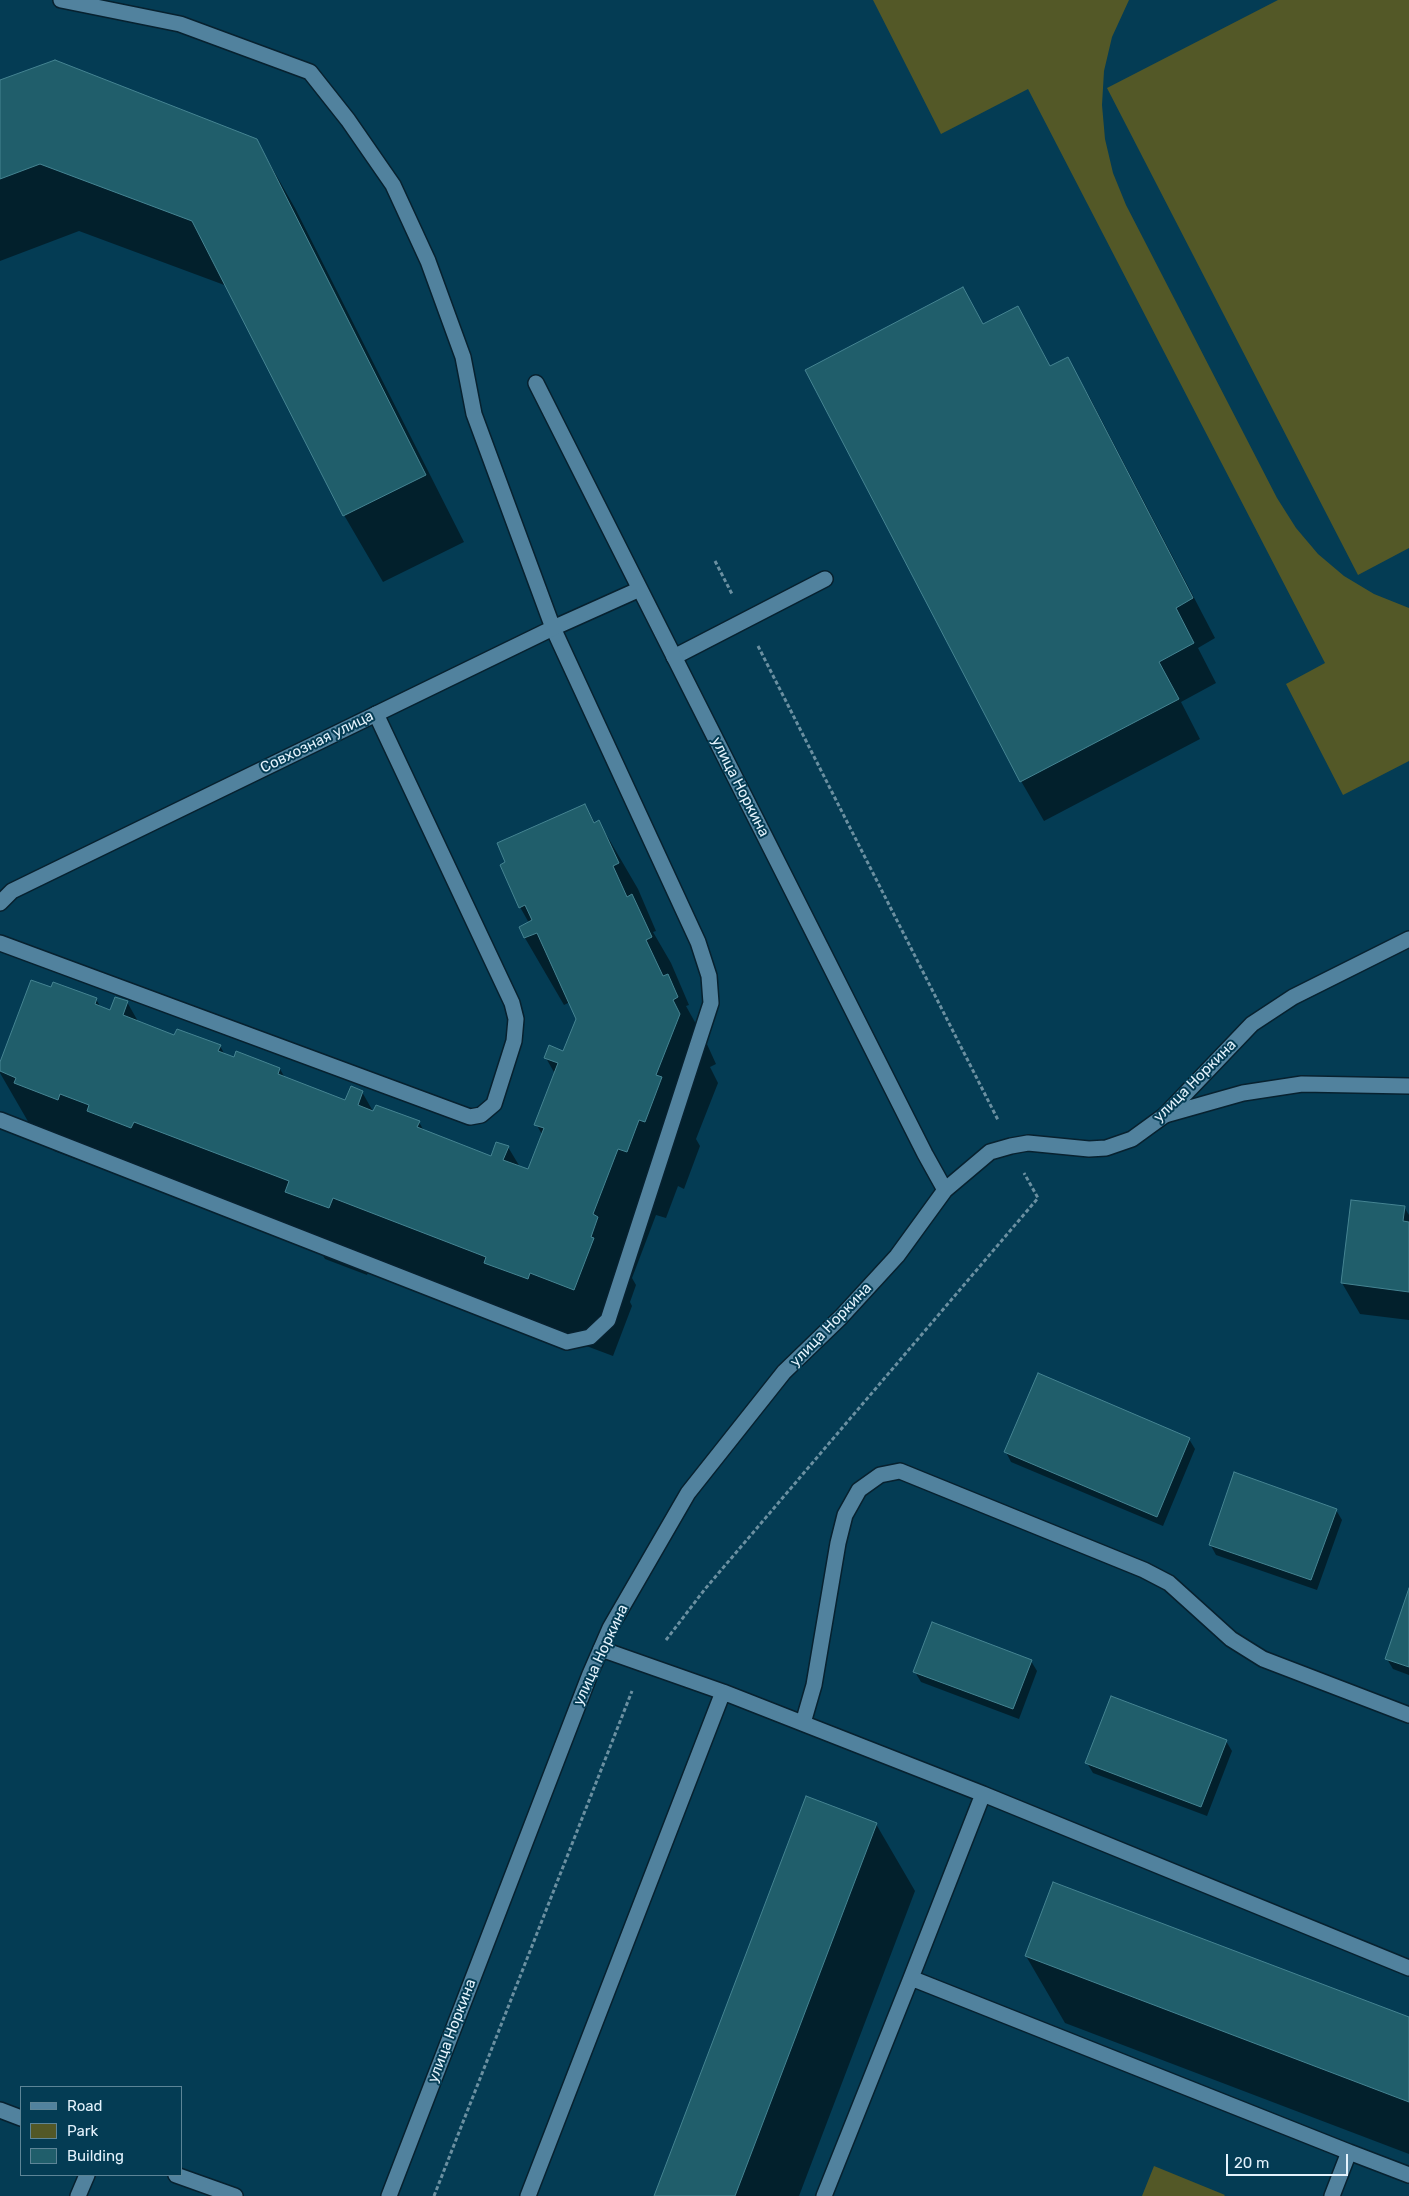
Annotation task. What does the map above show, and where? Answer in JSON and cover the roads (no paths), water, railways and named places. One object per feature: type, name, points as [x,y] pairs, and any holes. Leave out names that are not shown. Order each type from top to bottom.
[{"type":"street","points":[[0,1120],[567,1342],[590,1337],[608,1320],[711,1003],[709,976],[698,942],[553,628],[474,414],[463,357],[428,261],[393,185],[348,120],[310,72],[180,24],[61,0]]},
{"type":"street","name":"улица Норкина","points":[[536,383],[924,1154],[945,1190]]},
{"type":"street","points":[[674,657],[825,579]]},
{"type":"street","name":"Совхозная улица","points":[[0,903],[12,890],[553,628],[640,589]]},
{"type":"street","points":[[0,944],[470,1117],[481,1115],[494,1104],[514,1041],[516,1019],[512,1003],[376,714]]},
{"type":"street","name":"улица Норкина","points":[[389,2196],[610,1628],[688,1493],[784,1372],[841,1317],[897,1256],[945,1190],[990,1152],[1028,1143],[1089,1149],[1106,1148],[1132,1139],[1165,1115],[1252,1024],[1293,997],[1409,939]]},
{"type":"street","points":[[1165,1115],[1243,1094],[1302,1084],[1409,1086]]},
{"type":"street","points":[[803,1723],[814,1685],[838,1543],[845,1515],[859,1490],[880,1475],[900,1471],[1144,1570],[1169,1583],[1231,1639],[1263,1659],[1409,1715]]},
{"type":"street","points":[[601,1649],[723,1692],[983,1794],[1409,1968]]},
{"type":"street","points":[[528,2196],[723,1692]]},
{"type":"street","points":[[824,2196],[983,1794]]},
{"type":"street","points":[[911,1978],[1409,2175]]},
{"type":"street","points":[[0,2110],[20,2118]]},
{"type":"street","points":[[1332,2196],[1349,2152]]},
{"type":"street","points":[[78,2196],[87,2176]]},
{"type":"street","points":[[179,2176],[235,2196]]}]
